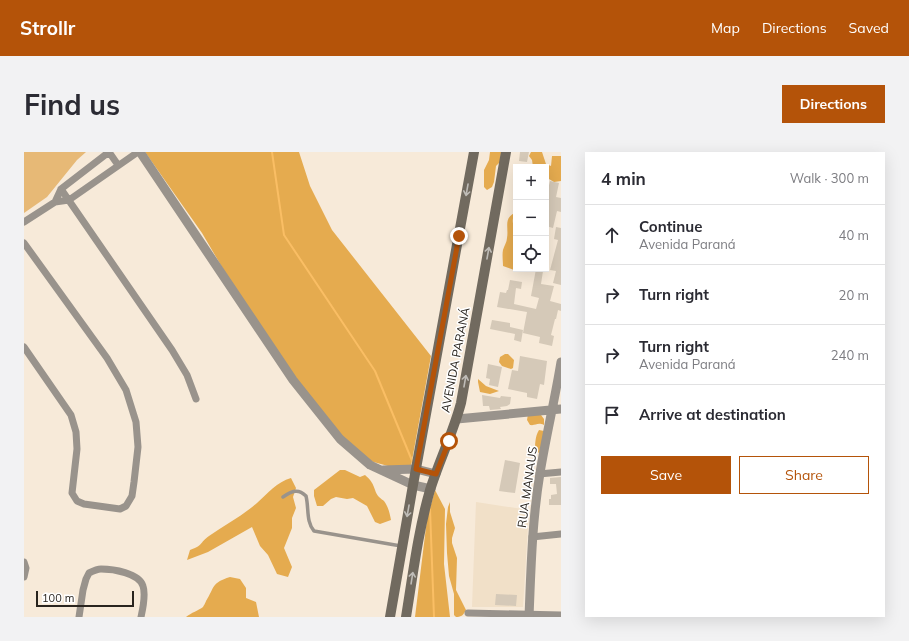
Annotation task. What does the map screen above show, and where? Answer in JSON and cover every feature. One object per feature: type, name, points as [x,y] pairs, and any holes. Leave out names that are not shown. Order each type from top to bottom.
[{"type":"main road","name":"AVENIDA PARANÁ","points":[[390,617],[474,152]]},
{"type":"main road","name":"AVENIDA PARANÁ","points":[[406,617],[426,507],[436,474],[457,419],[461,403],[506,152]]},
{"type":"street","points":[[55,202],[61,190],[109,152],[118,165]]},
{"type":"street","points":[[24,222],[55,202],[70,200],[89,185],[139,152],[293,380],[340,439],[370,465],[430,492]]},
{"type":"street","points":[[80,174],[89,185]]},
{"type":"street","points":[[61,190],[70,200],[172,350],[187,375],[196,399]]},
{"type":"street","points":[[24,243],[107,358],[126,390],[136,422],[138,447],[132,496],[126,506],[120,509],[84,504],[77,501],[72,493],[77,449],[76,432],[71,415],[24,348]]},
{"type":"street","name":"RUA MANAUS","points":[[529,615],[532,537],[540,474],[557,409],[561,362]]},
{"type":"street","points":[[457,419],[557,409]]},
{"type":"street","points":[[380,470],[416,469],[436,474]]},
{"type":"street","points":[[540,474],[561,472]]},
{"type":"street","points":[[532,537],[561,534]]},
{"type":"street","points":[[24,562],[26,568],[24,577]]},
{"type":"street","points":[[79,617],[86,579],[89,572],[100,569],[131,574],[140,580],[144,587],[144,601],[141,617]]},
{"type":"street","points":[[468,613],[561,615]]},
{"type":"lane","points":[[283,496],[293,491],[300,491],[306,496],[309,519],[314,531],[402,546]]},
{"type":"shaded area","points":[[24,152],[86,152],[77,160],[47,197],[24,213]]},
{"type":"shaded area","points":[[145,152],[299,152],[310,186],[332,230],[431,356],[411,466],[388,466],[370,461],[340,434],[273,354],[202,233]]},
{"type":"shaded area","points":[[490,152],[501,152],[500,162],[496,166],[494,182],[492,187],[487,190],[484,187],[484,170],[489,160]]},
{"type":"shaded area","points":[[531,152],[542,152],[546,164],[533,164],[529,156]]},
{"type":"shaded area","points":[[552,156],[561,156],[561,181],[554,182],[549,179],[549,165],[551,166]]},
{"type":"shaded area","points":[[513,214],[513,270],[503,266],[503,248],[507,240],[507,224],[511,215]]},
{"type":"shaded area","points":[[508,354],[514,360],[513,368],[511,369],[502,366],[499,362],[500,357]]},
{"type":"shaded area","points":[[478,379],[486,386],[499,391],[490,394],[480,392]]},
{"type":"shaded area","points":[[528,414],[541,415],[544,419],[544,425],[530,425],[527,420]]},
{"type":"shaded area","points":[[539,430],[544,431],[541,453],[535,452],[536,438]]},
{"type":"shaded area","points":[[340,470],[345,470],[360,477],[365,475],[369,478],[379,497],[387,505],[391,520],[380,524],[375,522],[367,506],[353,498],[347,499],[336,497],[331,499],[323,506],[317,506],[314,490]]},
{"type":"shaded area","points":[[291,478],[296,488],[293,497],[296,508],[292,518],[292,528],[284,548],[292,567],[288,577],[277,574],[268,555],[260,546],[252,527],[208,552],[187,560],[190,550],[200,545],[206,538],[245,512],[277,485]]},
{"type":"shaded area","points":[[435,490],[445,509],[444,564],[450,617],[415,617],[427,519]]},
{"type":"shaded area","points":[[450,502],[450,512],[455,528],[452,543],[457,558],[456,590],[466,610],[458,617],[454,615],[454,594],[449,576],[447,553],[446,524]]},
{"type":"shaded area","points":[[476,502],[529,510],[523,607],[472,607]]},
{"type":"shaded area","points":[[230,577],[240,579],[246,588],[246,598],[256,602],[259,617],[186,617],[203,607],[216,584]]},
{"type":"building","points":[[520,152],[529,152],[527,162],[519,161]]},
{"type":"building","points":[[550,181],[559,183],[556,197],[561,198],[561,212],[557,211],[553,228],[549,227]]},
{"type":"building","points":[[556,227],[561,228],[561,285],[553,283],[556,271],[550,270],[558,240],[554,239]]},
{"type":"building","points":[[535,272],[543,272],[541,284],[554,286],[550,301],[561,304],[561,311],[558,310],[551,335],[554,336],[552,346],[539,343],[540,337],[523,333],[527,312],[497,307],[500,292],[506,293],[510,280],[522,282],[521,289],[516,288],[514,304],[536,309],[539,298],[531,296]]},
{"type":"building","points":[[492,320],[510,323],[510,327],[523,330],[521,342],[514,340],[515,334],[490,329]]},
{"type":"building","points":[[520,356],[547,361],[544,385],[540,384],[537,399],[527,397],[527,393],[508,389],[512,370],[518,371]]},
{"type":"building","points":[[488,364],[502,367],[498,387],[489,385],[490,379],[486,378]]},
{"type":"building","points":[[482,395],[500,398],[501,396],[511,397],[510,404],[500,407],[501,409],[490,410],[489,406],[483,406]]},
{"type":"building","points":[[505,460],[520,463],[515,493],[499,491]]},
{"type":"building","points":[[561,477],[561,505],[549,505],[551,495],[557,494],[556,484],[550,484],[550,478]]},
{"type":"building","points":[[496,594],[517,595],[516,606],[495,605]]},
{"type":"waterway","points":[[272,152],[284,235],[375,371],[413,463]]},
{"type":"waterway","points":[[430,509],[434,617]]},
{"type":"route","points":[[449,441],[436,474],[416,469],[459,236]]}]
